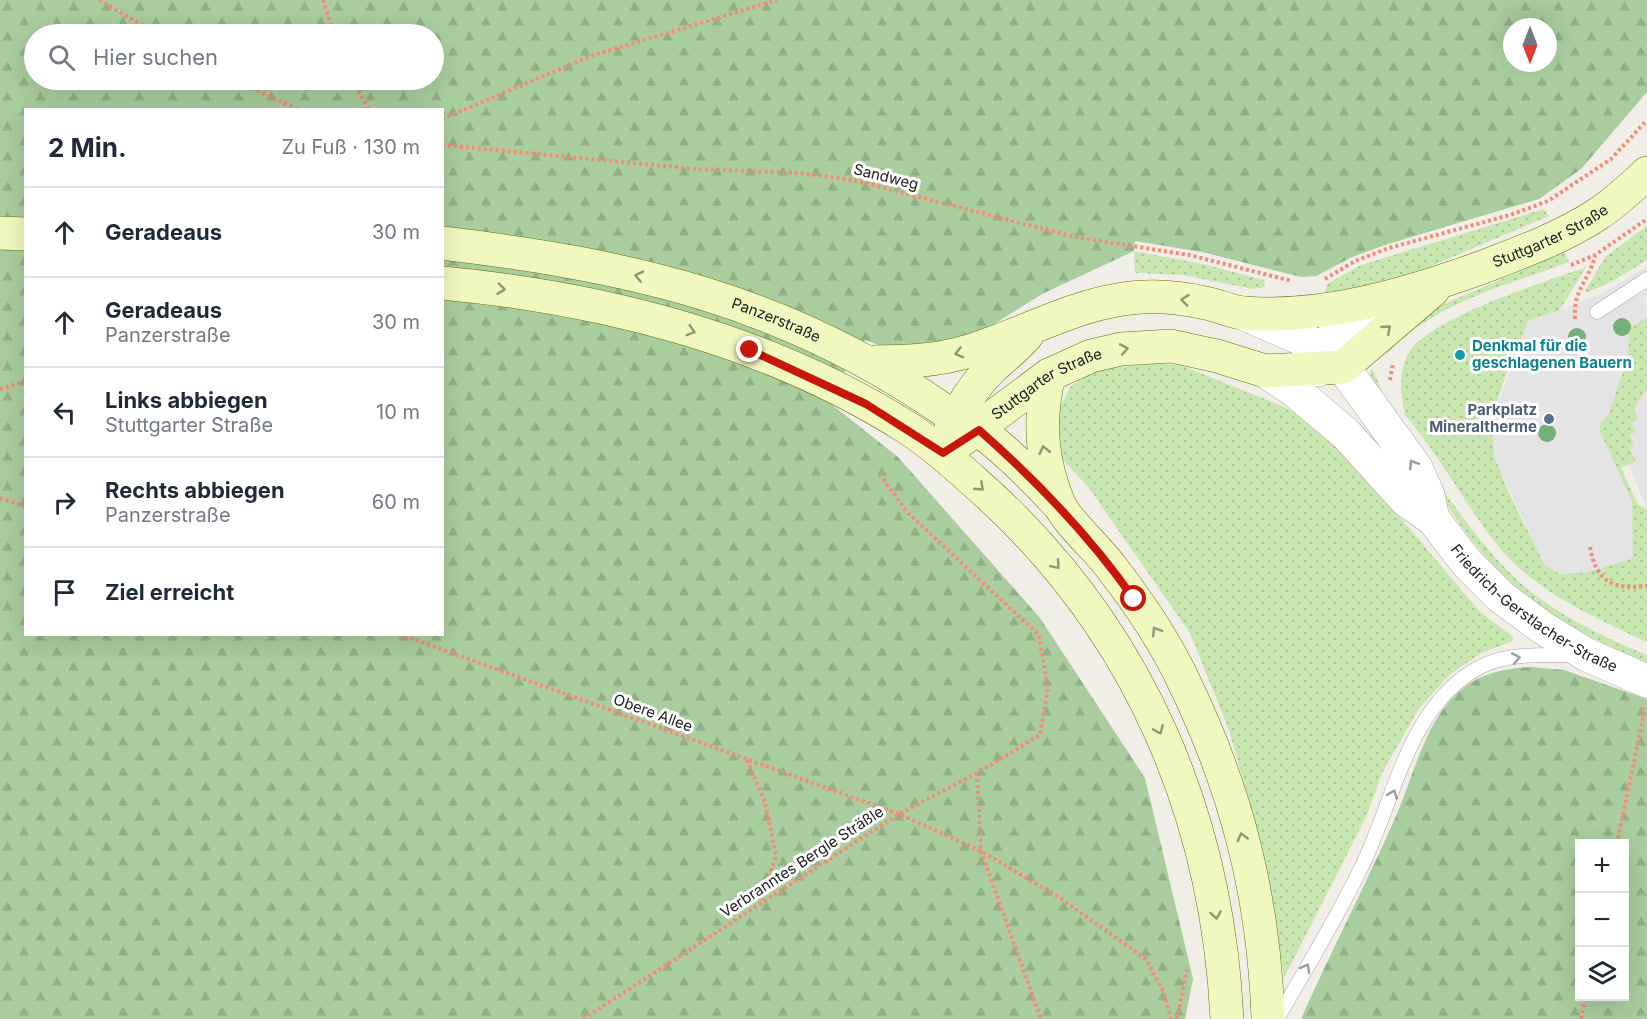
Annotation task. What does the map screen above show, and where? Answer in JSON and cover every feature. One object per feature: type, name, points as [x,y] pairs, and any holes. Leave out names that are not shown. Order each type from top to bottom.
[{"type":"main road","name":"Stuttgarter Straße","points":[[943,453],[967,424],[992,368],[1017,347],[1034,326],[1088,306],[1137,297],[1183,299],[1242,313],[1328,308],[1379,300],[1442,283],[1524,252],[1599,213],[1647,173]]},
{"type":"main road","points":[[0,233],[24,234]]},
{"type":"main road","name":"Panzerstraße","points":[[444,243],[527,253],[658,280],[725,299],[810,332],[870,362],[967,424],[1028,472],[1111,566],[1157,632],[1185,682],[1233,800],[1256,887],[1266,964],[1268,1019]]},
{"type":"main road","points":[[444,283],[514,291],[614,311],[663,322],[750,350],[866,404],[943,453],[1017,521],[1068,579],[1102,624],[1145,697],[1193,812],[1213,896],[1225,973],[1227,1019]]},
{"type":"main road","name":"Stuttgarter Straße","points":[[967,424],[1049,375],[1091,356],[1121,349],[1155,346],[1207,353],[1264,371],[1328,362],[1442,283]]},
{"type":"main road","points":[[870,362],[916,361],[946,357],[1034,326]]},
{"type":"main road","points":[[1049,375],[1042,404],[1041,438],[1060,506]]},
{"type":"street","name":"Stuttgarter Straße","points":[[1242,313],[1328,362],[1333,334],[1379,300]]},
{"type":"street","points":[[1322,413],[1328,362]]},
{"type":"street","name":"Friedrich-Gerstlacher-Straße","points":[[1328,362],[1416,468],[1428,495],[1433,519]]},
{"type":"street","name":"Friedrich-Gerstlacher-Straße","points":[[1264,371],[1295,391],[1346,433],[1407,501],[1433,519],[1466,562],[1501,597],[1543,628],[1587,655],[1647,681]]},
{"type":"lane","points":[[1597,312],[1647,279]]},
{"type":"lane","points":[[1277,1019],[1361,869],[1383,820],[1408,750],[1444,695],[1483,665],[1522,656],[1587,655]]},
{"type":"path","points":[[99,0],[141,24]]},
{"type":"path","points":[[323,0],[331,24]]},
{"type":"path","points":[[444,118],[591,56],[777,0]]},
{"type":"path","points":[[256,90],[295,108]]},
{"type":"path","points":[[358,90],[368,108]]},
{"type":"path","points":[[1316,284],[1355,261],[1510,215],[1548,201],[1611,159],[1647,120]]},
{"type":"path","name":"Sandweg","points":[[444,145],[695,169],[801,173],[853,180],[1075,237],[1189,255],[1279,280],[1298,282]]},
{"type":"path","points":[[1566,267],[1595,255],[1647,219]]},
{"type":"path","points":[[1575,319],[1574,301],[1592,268],[1595,255]]},
{"type":"path","points":[[1390,390],[1391,368],[1396,359]]},
{"type":"path","points":[[0,388],[24,382]]},
{"type":"path","name":"Verbranntes Bergle Sträßle","points":[[583,1019],[899,814],[977,773],[1040,735],[1047,689],[1039,635],[908,513],[880,475]]},
{"type":"path","points":[[0,498],[24,506]]},
{"type":"path","points":[[1590,547],[1593,563],[1599,574],[1609,583],[1634,588],[1647,586]]},
{"type":"path","name":"Obere Allee","points":[[405,636],[899,814],[981,851],[1060,898],[1146,959],[1164,993],[1171,1019]]},
{"type":"path","points":[[1618,839],[1647,701]]},
{"type":"path","points":[[746,759],[765,802],[776,856],[759,904]]},
{"type":"path","points":[[977,773],[981,851],[1041,1019]]},
{"type":"path","points":[[1177,1019],[1187,969]]},
{"type":"path","points":[[1581,1019],[1585,1001]]},
{"type":"green space","points":[[0,0],[1647,0],[1647,92],[1581,169],[1539,199],[1388,244],[1352,257],[1316,276],[1301,277],[1202,252],[1135,241],[1134,251],[1042,294],[964,343],[882,346],[865,340],[826,400],[898,457],[1040,618],[1145,778],[1193,979],[1185,1019],[0,1019]]},
{"type":"green space","points":[[1544,209],[1549,216],[1403,278],[1327,299],[1325,292],[1327,284],[1361,265]]},
{"type":"green space","points":[[1647,226],[1647,260],[1613,281],[1588,292],[1585,291],[1605,257]]},
{"type":"green space","points":[[1134,251],[1203,264],[1264,280],[1265,287],[1252,289],[1183,275],[1135,273]]},
{"type":"green space","points":[[1564,252],[1569,262],[1472,297],[1449,308],[1406,336],[1388,353],[1379,353],[1435,308]]},
{"type":"green space","points":[[1586,267],[1559,311],[1529,320],[1498,400],[1493,426],[1494,443],[1503,478],[1544,564],[1560,574],[1588,572],[1633,558],[1585,427],[1608,415],[1628,357],[1608,332],[1630,328],[1647,317],[1647,389],[1634,409],[1638,419],[1634,444],[1629,447],[1636,461],[1621,468],[1638,505],[1647,509],[1647,642],[1565,601],[1527,575],[1495,542],[1405,415],[1401,385],[1402,370],[1407,356],[1418,342],[1437,329],[1488,303]]},
{"type":"green space","points":[[1159,363],[1183,366],[1289,409],[1325,435],[1393,509],[1480,612],[1513,637],[1513,641],[1481,653],[1449,675],[1418,710],[1382,773],[1366,817],[1284,978],[1267,870],[1248,797],[1229,730],[1190,633],[1089,488],[1064,461],[1058,447],[1059,408],[1071,386],[1092,373],[1110,368]]},
{"type":"green space","points":[[1371,368],[1386,401],[1431,472],[1496,558],[1527,589],[1594,631],[1647,655],[1647,663],[1574,628],[1529,597],[1489,561],[1464,530],[1384,411],[1374,390]]},
{"type":"green space","points":[[1531,667],[1564,670],[1647,699],[1647,1019],[1301,1019],[1392,825],[1428,734],[1449,702],[1463,688],[1478,679],[1504,670]]},
{"type":"shaded area","name":"Parkplatz Mineraltherme","points":[[1647,266],[1647,295],[1644,296],[1647,317],[1630,328],[1628,357],[1608,415],[1601,422],[1599,429],[1632,501],[1633,558],[1588,572],[1560,574],[1544,564],[1494,457],[1493,425],[1498,403],[1529,320],[1559,311],[1609,290]]},
{"type":"shaded area","points":[[1647,389],[1647,509],[1629,465],[1636,461],[1629,447],[1634,444],[1629,435],[1636,432],[1631,423],[1638,419],[1634,409]]},
{"type":"place","name":"Denkmal für die geschlagenen Bauern","points":[[1460,355]]},
{"type":"place","name":"Parkplatz Mineraltherme","points":[[1549,419]]},
{"type":"route","points":[[750,350],[866,404],[906,427],[943,453],[979,430],[1028,472],[1060,506],[1111,566],[1134,599]]}]
